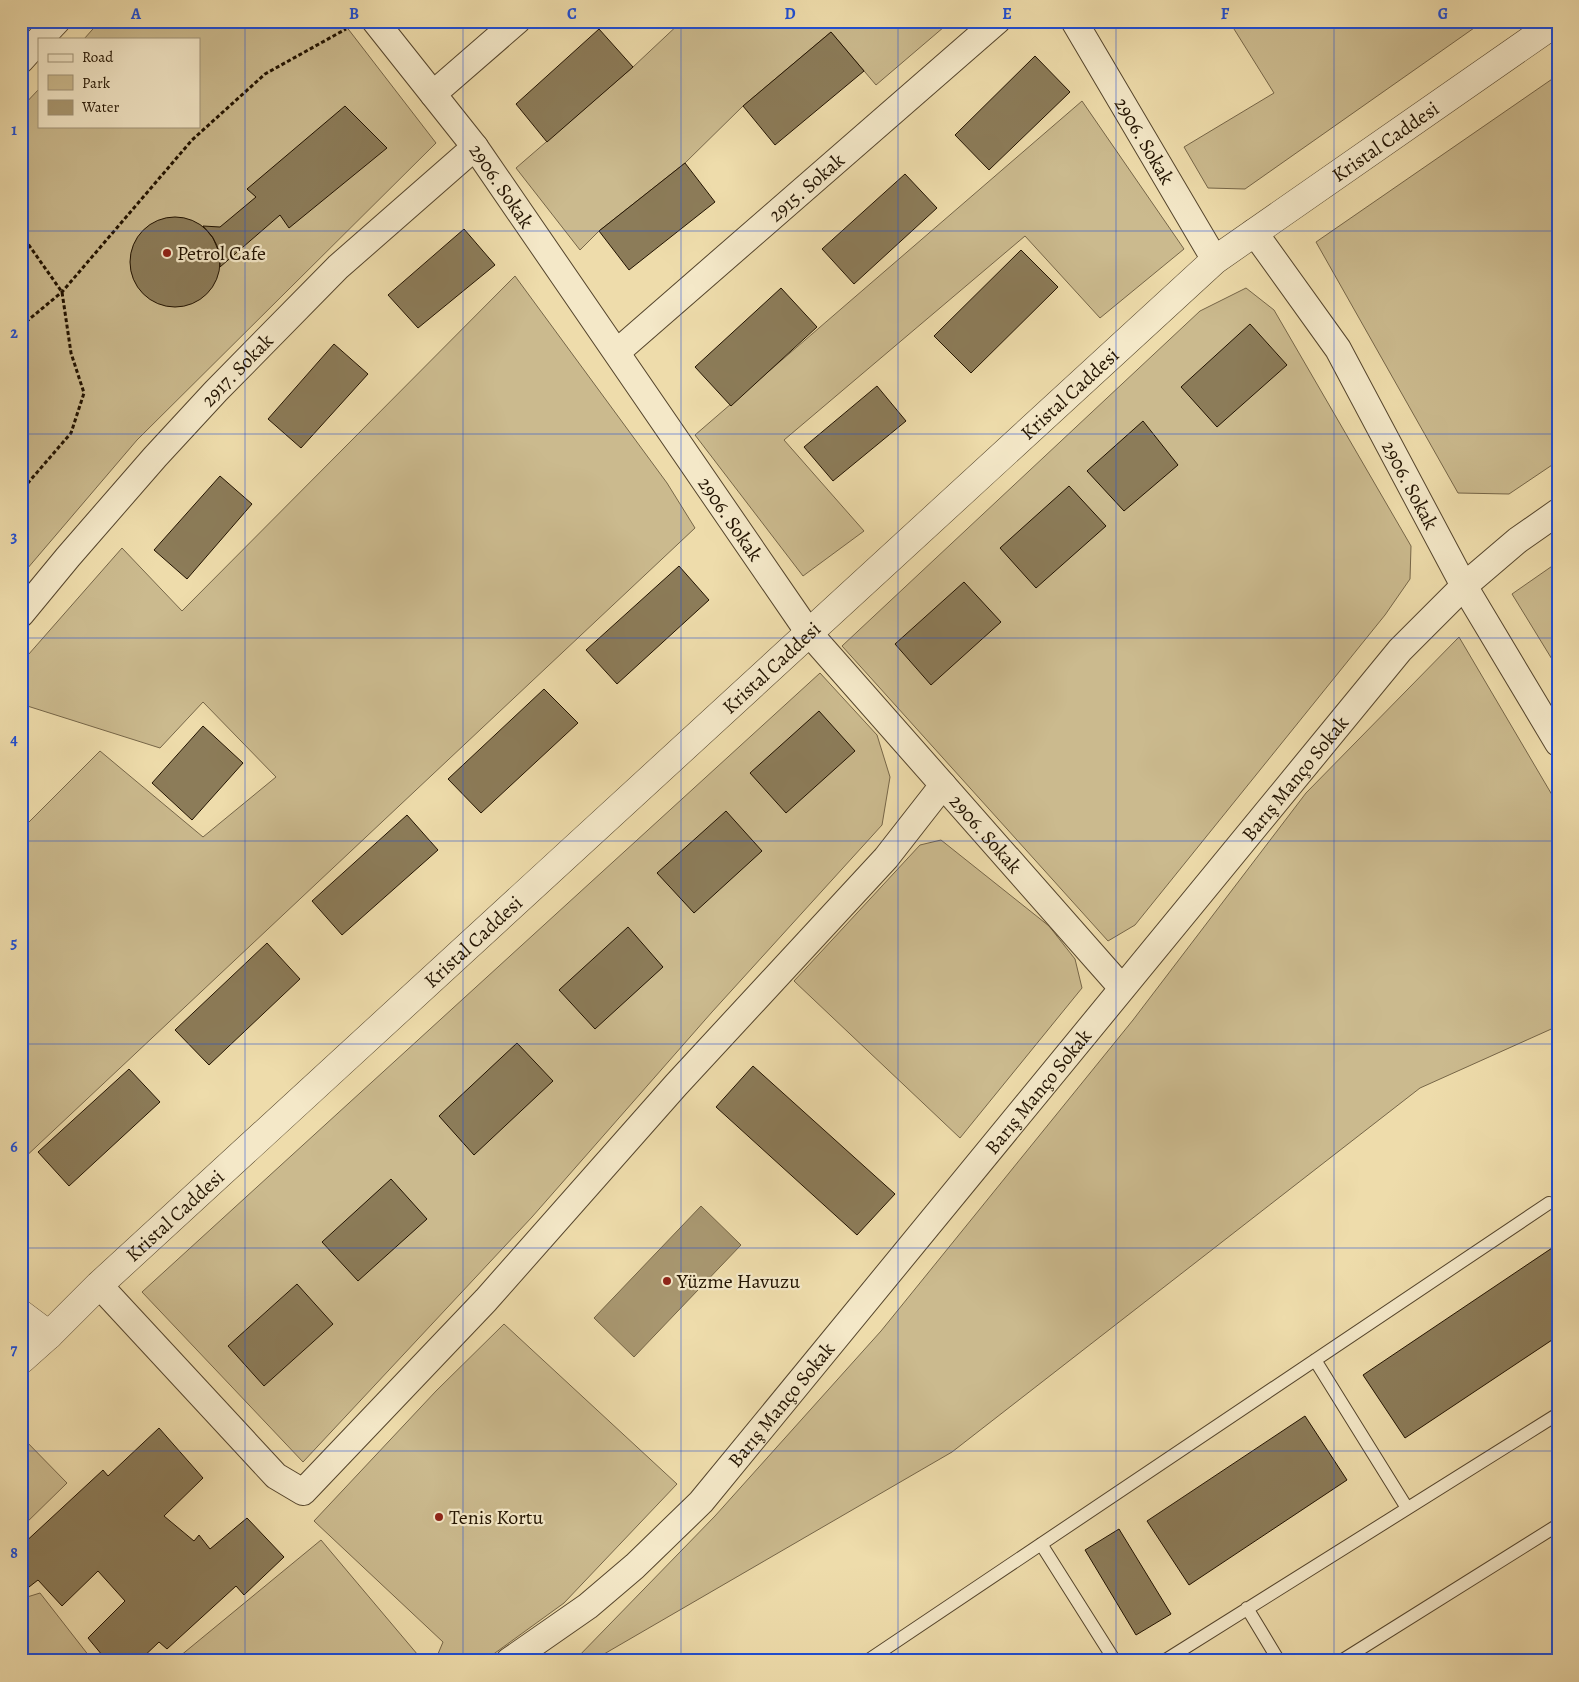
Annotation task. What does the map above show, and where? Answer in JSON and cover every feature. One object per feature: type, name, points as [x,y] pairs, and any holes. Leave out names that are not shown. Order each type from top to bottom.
[{"type":"street","points":[[41,38],[57,21]]},
{"type":"street","points":[[433,94],[517,21]]},
{"type":"street","name":"2915. Sokak","points":[[617,352],[997,21]]},
{"type":"street","name":"2906. Sokak","points":[[1074,21],[1215,260]]},
{"type":"street","name":"Kristal Caddesi","points":[[21,1360],[99,1285],[1215,260],[1558,22]]},
{"type":"street","name":"2906. Sokak","points":[[363,24],[433,94],[475,147],[809,633],[1122,988]]},
{"type":"street","points":[[21,60],[38,41]]},
{"type":"street","name":"2917. Sokak","points":[[21,614],[68,556],[154,457],[216,391],[338,268],[475,147]]},
{"type":"street","name":"2906. Sokak","points":[[1254,232],[1338,349],[1464,586],[1558,743]]},
{"type":"street","name":"Barış Manço Sokak","points":[[509,1661],[588,1606],[635,1566],[700,1502],[1400,650],[1464,586],[1518,540],[1558,512]]},
{"type":"street","points":[[99,1285],[276,1476],[303,1492],[486,1300],[676,1084],[886,858],[943,785]]},
{"type":"street","points":[[21,1314],[49,1335]]},
{"type":"lane","points":[[867,1661],[1549,1203]]},
{"type":"lane","points":[[1315,1360],[1407,1508]]},
{"type":"lane","points":[[1164,1661],[1558,1414]]},
{"type":"lane","points":[[1341,1661],[1558,1525]]},
{"type":"lane","points":[[1041,1544],[1116,1661]]},
{"type":"lane","points":[[1247,1608],[1280,1661]]},
{"type":"path","points":[[21,326],[62,292],[192,140],[265,74],[363,24]]},
{"type":"path","points":[[21,234],[62,292],[71,353],[84,393],[70,433],[21,491]]},
{"type":"green space","points":[[100,21],[342,21],[436,143],[137,440],[21,576],[21,108],[38,90],[38,128],[200,128],[200,38],[85,38]]},
{"type":"green space","points":[[682,21],[951,21],[876,85],[831,32],[743,106],[685,163],[599,231],[580,250],[516,168],[633,67]]},
{"type":"green space","points":[[1229,21],[1484,21],[1245,189],[1208,188],[1184,147],[1274,93]]},
{"type":"green space","points":[[1558,75],[1558,461],[1509,494],[1458,493],[1316,242]]},
{"type":"green space","points":[[1082,101],[1184,249],[1100,318],[1025,236],[784,440],[864,531],[803,576],[695,435]]},
{"type":"green space","points":[[515,276],[667,483],[695,528],[21,1161],[21,830],[100,751],[203,837],[276,777],[203,702],[160,748],[21,704],[21,663],[122,548],[182,611]]},
{"type":"green space","points":[[1246,288],[1274,310],[1411,546],[1410,579],[1385,615],[1135,925],[1108,941],[842,646],[1200,311]]},
{"type":"green space","points":[[1558,562],[1558,669],[1512,594]]},
{"type":"green space","points":[[1459,637],[1558,805],[1558,1026],[1420,1088],[952,1452],[592,1661],[574,1661],[715,1516],[881,1331],[1133,1020],[1306,793]]},
{"type":"green space","points":[[820,673],[877,735],[890,777],[882,825],[712,1012],[532,1217],[303,1462],[142,1292]]},
{"type":"green space","points":[[941,840],[1049,926],[1075,959],[1082,988],[960,1138],[794,981],[920,845]]},
{"type":"green space","points":[[504,1324],[677,1484],[564,1603],[484,1661],[435,1661],[443,1642],[314,1521],[436,1391]]},
{"type":"green space","points":[[21,1436],[67,1483],[21,1528]]},
{"type":"green space","points":[[321,1540],[423,1661],[174,1661]]},
{"type":"green space","points":[[40,1593],[93,1661],[21,1661],[21,1594],[24,1598]]},
{"type":"water","name":"Yüzme Havuzu","points":[[701,1206],[741,1245],[634,1357],[594,1318]]},
{"type":"building","points":[[599,29],[633,67],[547,142],[516,104]]},
{"type":"building","points":[[831,32],[864,71],[775,145],[743,106]]},
{"type":"building","points":[[1035,56],[1070,92],[989,170],[955,135]]},
{"type":"building","points":[[345,106],[387,148],[289,228],[280,215],[220,267],[219,252],[213,238],[203,226],[220,227],[256,197],[247,189]]},
{"type":"building","points":[[685,163],[715,202],[629,270],[599,231]]},
{"type":"building","points":[[905,174],[937,208],[854,284],[822,249]]},
{"type":"building","points":[[175,217],[192,221],[207,230],[216,245],[220,262],[216,279],[207,294],[192,303],[175,307],[158,303],[143,294],[134,279],[130,262],[134,245],[143,230],[158,221]]},
{"type":"building","points":[[464,229],[495,265],[418,328],[388,295]]},
{"type":"building","points":[[1021,250],[1058,287],[971,373],[934,336]]},
{"type":"building","points":[[781,288],[817,327],[731,406],[695,367]]},
{"type":"building","points":[[1250,324],[1287,365],[1217,427],[1181,387]]},
{"type":"building","points":[[334,344],[368,374],[301,448],[268,419]]},
{"type":"building","points":[[877,386],[906,421],[833,481],[804,447]]},
{"type":"building","points":[[1143,421],[1178,465],[1124,511],[1087,471]]},
{"type":"building","points":[[220,476],[252,504],[187,579],[154,550]]},
{"type":"building","points":[[1069,486],[1106,526],[1036,588],[1000,548]]},
{"type":"building","points":[[679,566],[709,600],[617,684],[586,650]]},
{"type":"building","points":[[964,582],[1001,622],[931,685],[895,644]]},
{"type":"building","points":[[544,689],[578,723],[481,813],[448,779]]},
{"type":"building","points":[[819,711],[855,751],[786,813],[750,773]]},
{"type":"building","points":[[203,726],[243,763],[192,820],[152,783]]},
{"type":"building","points":[[726,811],[762,851],[694,913],[657,873]]},
{"type":"building","points":[[407,815],[438,850],[342,935],[312,901]]},
{"type":"building","points":[[628,927],[663,967],[595,1029],[559,990]]},
{"type":"building","points":[[267,943],[300,979],[209,1065],[175,1030]]},
{"type":"building","points":[[517,1043],[553,1081],[474,1155],[439,1116]]},
{"type":"building","points":[[753,1066],[895,1194],[857,1235],[716,1107]]},
{"type":"building","points":[[129,1069],[160,1102],[69,1186],[38,1152]]},
{"type":"building","points":[[391,1179],[427,1219],[358,1281],[322,1242]]},
{"type":"building","points":[[1558,1244],[1558,1336],[1405,1438],[1363,1375]]},
{"type":"building","points":[[297,1284],[333,1324],[264,1386],[228,1346]]},
{"type":"building","points":[[1305,1416],[1347,1480],[1189,1585],[1147,1521]]},
{"type":"building","points":[[159,1428],[203,1478],[164,1516],[194,1541],[199,1535],[210,1549],[247,1518],[284,1557],[244,1595],[236,1586],[167,1649],[159,1642],[139,1661],[107,1661],[88,1638],[125,1601],[98,1571],[62,1606],[38,1580],[29,1587],[21,1579],[21,1546],[103,1470],[108,1476]]},
{"type":"building","points":[[1119,1529],[1171,1614],[1136,1635],[1085,1550]]},
{"type":"place","name":"Petrol Cafe","points":[[167,253]]},
{"type":"place","name":"Yüzme Havuzu","points":[[667,1281]]},
{"type":"place","name":"Tenis Kortu","points":[[439,1517]]}]
